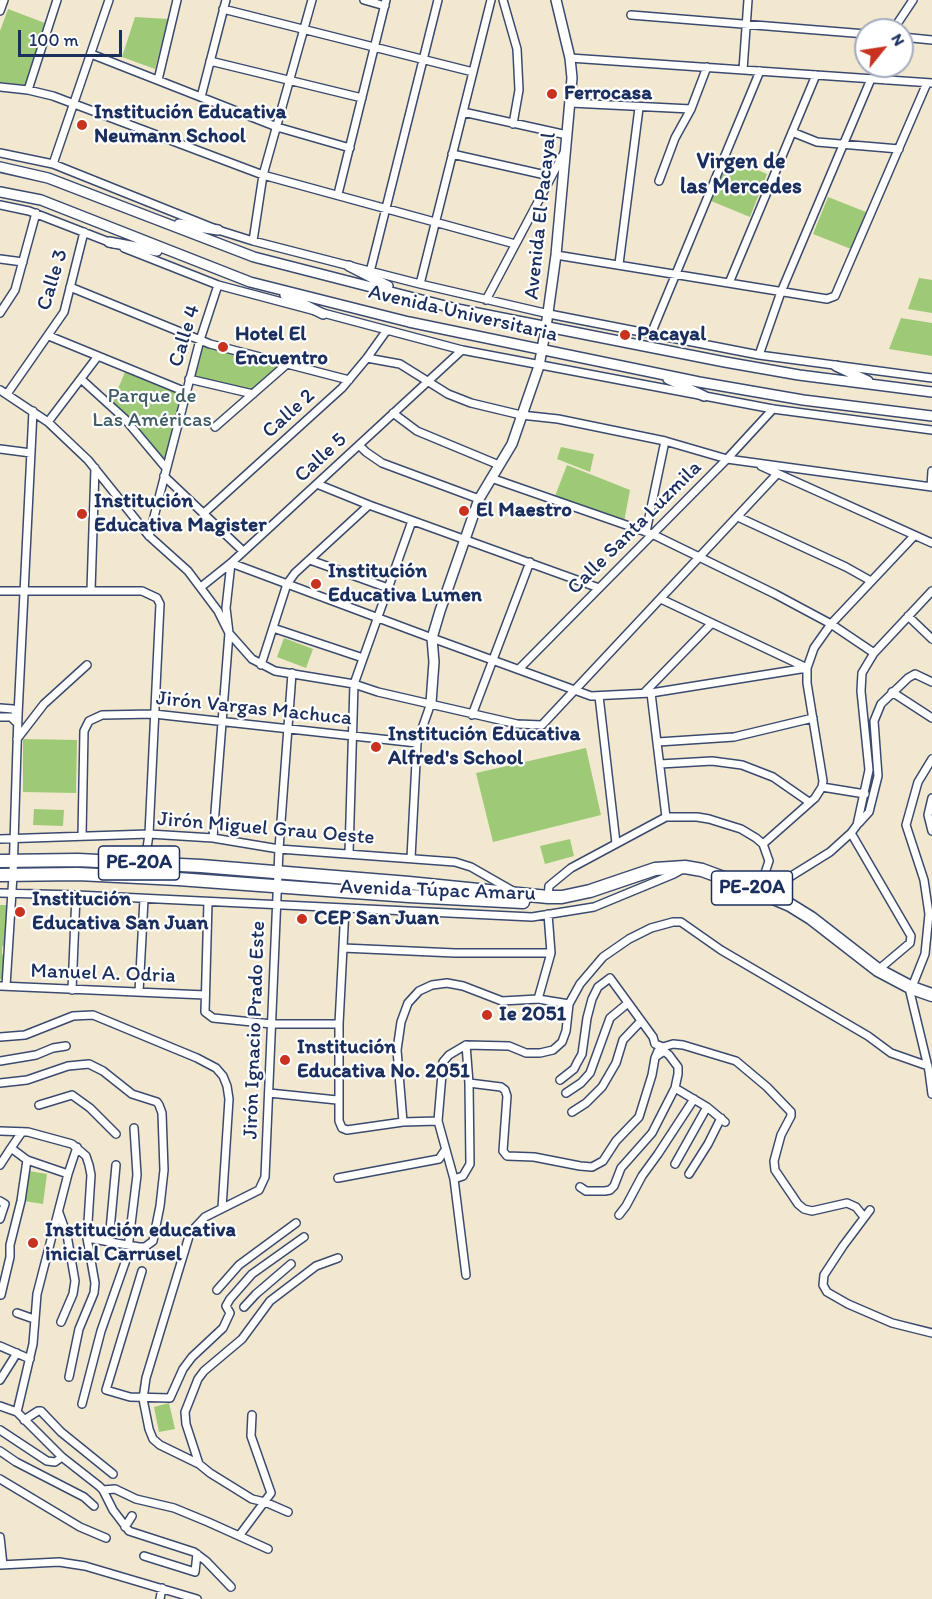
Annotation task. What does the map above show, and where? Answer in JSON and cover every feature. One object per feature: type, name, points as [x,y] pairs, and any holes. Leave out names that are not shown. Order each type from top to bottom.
[{"type":"highway","name":"Avenida Túpac Amaru","points":[[0,861],[78,860],[145,863],[278,872],[548,897],[561,897],[590,891],[655,869],[685,867],[702,870],[761,892],[811,918],[878,970],[912,988],[932,995]]},
{"type":"highway","name":"Avenida Túpac Amaru","points":[[0,875],[100,875],[278,885],[518,903],[548,897]]},
{"type":"street","points":[[0,11],[4,0]]},
{"type":"street","points":[[28,90],[57,0]]},
{"type":"street","points":[[53,164],[109,0]]},
{"type":"street","points":[[158,80],[177,0]]},
{"type":"street","points":[[201,97],[226,0]]},
{"type":"street","points":[[252,241],[263,175],[312,0]]},
{"type":"street","points":[[338,195],[386,3],[364,0]]},
{"type":"street","points":[[370,272],[438,0]]},
{"type":"street","points":[[420,284],[491,0]]},
{"type":"street","points":[[503,0],[517,49],[519,90],[513,123]]},
{"type":"street","name":"Avenida El Pacayal","points":[[431,703],[434,662],[432,638],[479,499],[512,444],[539,366],[549,314],[572,78],[570,58],[556,0]]},
{"type":"street","points":[[743,70],[748,0]]},
{"type":"street","points":[[901,18],[914,0]]},
{"type":"street","points":[[223,9],[473,72]]},
{"type":"street","points":[[631,15],[854,33]]},
{"type":"street","points":[[914,38],[932,40]]},
{"type":"street","points":[[91,54],[277,127],[350,148]]},
{"type":"street","points":[[556,255],[827,299],[835,296],[929,83],[570,58]]},
{"type":"street","points":[[210,61],[362,98]]},
{"type":"street","points":[[658,181],[675,138],[691,109],[707,67]]},
{"type":"street","points":[[651,334],[760,71]]},
{"type":"street","points":[[729,283],[816,75]]},
{"type":"street","points":[[759,355],[781,292],[871,79]]},
{"type":"street","points":[[0,87],[28,90],[75,103],[263,175],[515,244]]},
{"type":"street","points":[[571,103],[691,109]]},
{"type":"street","points":[[619,264],[639,108]]},
{"type":"street","points":[[463,112],[567,135]]},
{"type":"street","points":[[792,132],[817,142],[899,149]]},
{"type":"street","points":[[486,300],[565,151]]},
{"type":"street","points":[[0,153],[53,164],[218,230],[252,241],[370,272],[549,314],[759,355],[932,378]]},
{"type":"street","points":[[452,154],[550,176]]},
{"type":"street","name":"Avenida Universitaria","points":[[0,167],[48,178],[254,257],[457,309],[799,375],[932,392]]},
{"type":"street","name":"Avenida Universitaria","points":[[0,192],[40,200],[250,282],[409,322],[655,373],[803,400],[932,416]]},
{"type":"street","points":[[0,205],[36,213],[218,285],[462,350],[773,409],[932,430]]},
{"type":"street","points":[[1,310],[15,291],[36,213]]},
{"type":"street","points":[[160,221],[218,230]]},
{"type":"street","name":"Calle 3","points":[[3,392],[49,336],[64,312],[84,232]]},
{"type":"street","points":[[109,242],[179,255]]},
{"type":"street","points":[[0,259],[23,262]]},
{"type":"street","points":[[350,266],[404,294]]},
{"type":"street","name":"Calle 4","points":[[149,536],[189,379],[218,285]]},
{"type":"street","points":[[70,287],[200,340],[349,380]]},
{"type":"street","points":[[270,287],[323,314]]},
{"type":"street","name":"Calle 2","points":[[204,513],[349,380],[387,330]]},
{"type":"street","points":[[49,336],[186,392]]},
{"type":"street","name":"Calle 5","points":[[201,587],[231,563],[462,350]]},
{"type":"street","points":[[48,422],[98,356]]},
{"type":"street","points":[[367,358],[400,364],[448,394],[471,403],[521,415],[558,419],[664,441],[727,459],[931,487],[932,471]]},
{"type":"street","points":[[215,427],[287,364]]},
{"type":"street","points":[[836,366],[876,385]]},
{"type":"street","points":[[655,373],[704,396]]},
{"type":"street","points":[[81,379],[125,419],[165,472],[243,551]]},
{"type":"street","points":[[189,379],[253,394]]},
{"type":"street","points":[[3,392],[48,422],[74,445],[149,536],[175,558],[201,587],[241,649],[261,665],[275,671],[354,684],[378,692],[518,724],[542,725],[777,474]]},
{"type":"street","name":"Calle Santa Luzmila","points":[[519,669],[599,588],[649,533],[727,459],[773,409]]},
{"type":"street","points":[[3,986],[14,861],[17,719],[33,411]]},
{"type":"street","points":[[393,413],[417,431],[500,465]]},
{"type":"street","points":[[649,533],[664,441]]},
{"type":"street","points":[[359,445],[382,464],[479,499]]},
{"type":"street","points":[[0,449],[31,453]]},
{"type":"street","points":[[756,463],[932,543]]},
{"type":"street","points":[[91,590],[95,468]]},
{"type":"street","points":[[491,478],[649,533],[775,594],[831,624],[874,653]]},
{"type":"street","points":[[317,484],[412,521],[599,588]]},
{"type":"street","points":[[261,665],[287,584],[295,573],[369,505]]},
{"type":"street","points":[[738,517],[871,581]]},
{"type":"street","points":[[348,853],[354,684],[412,521]]},
{"type":"street","points":[[763,844],[810,802],[822,788],[807,668],[814,648],[831,624],[914,536]]},
{"type":"street","points":[[310,560],[388,588]]},
{"type":"street","points":[[471,714],[530,562]]},
{"type":"street","points":[[213,838],[229,633],[226,608],[231,563],[591,696],[648,693],[807,668]]},
{"type":"street","points":[[0,591],[142,591],[157,598],[161,613],[149,834],[145,863]]},
{"type":"street","points":[[857,825],[865,794],[869,762],[861,682],[865,667],[874,653],[932,591]]},
{"type":"street","points":[[661,599],[807,668]]},
{"type":"street","points":[[908,616],[932,639]]},
{"type":"street","points":[[648,693],[712,623]]},
{"type":"street","points":[[273,628],[363,658]]},
{"type":"street","points":[[17,739],[44,704],[87,665]]},
{"type":"street","name":"Jirón Ignacio Prado Este","points":[[222,1208],[259,1190],[265,1177],[279,849],[286,729],[292,674]]},
{"type":"street","points":[[761,892],[830,852],[869,812],[878,776],[873,721],[881,704],[915,674],[932,682]]},
{"type":"street","points":[[892,692],[932,718]]},
{"type":"street","points":[[648,693],[658,742],[666,817]]},
{"type":"street","points":[[599,696],[616,843]]},
{"type":"street","points":[[411,858],[417,743],[431,703]]},
{"type":"street","points":[[0,708],[13,709],[17,719]]},
{"type":"street","name":"Jirón Vargas Machuca","points":[[82,836],[84,731],[89,722],[102,715],[154,714],[222,720],[417,743]]},
{"type":"street","points":[[0,717],[17,719]]},
{"type":"street","points":[[658,742],[734,737],[813,718]]},
{"type":"street","points":[[932,759],[918,782],[906,825],[924,880],[929,914],[925,954],[910,992],[928,1066],[932,1094]]},
{"type":"street","points":[[660,764],[712,761],[742,765],[773,777],[810,802]]},
{"type":"street","points":[[822,788],[865,794]]},
{"type":"street","points":[[932,798],[928,815],[932,831]]},
{"type":"street","points":[[548,897],[549,886],[557,878],[586,859],[666,817],[698,817],[720,822],[749,833],[763,844],[769,861],[761,892]]},
{"type":"street","points":[[851,833],[911,936],[910,943],[878,970]]},
{"type":"street","name":"Jirón Miguel Grau Oeste","points":[[0,839],[149,834],[213,838],[279,849],[411,858],[464,864],[520,895]]},
{"type":"street","name":"Avenida Túpac Amaru","points":[[0,893],[277,904],[509,917],[594,907],[666,878],[685,867]]},
{"type":"street","points":[[72,990],[76,895]]},
{"type":"street","points":[[139,992],[144,899]]},
{"type":"street","points":[[208,903],[205,1012],[213,1018],[272,1024],[339,1024]]},
{"type":"street","points":[[345,908],[337,1100],[342,1128],[347,1130],[403,1122],[438,1122]]},
{"type":"street","points":[[538,999],[551,952],[548,914]]},
{"type":"street","points":[[466,1275],[454,1179],[438,1122],[443,1062],[449,1055],[466,1046],[508,1046],[526,1053],[553,1050],[562,1042],[566,1031],[569,1004],[580,984],[603,957],[629,939],[651,928],[681,922],[722,950],[868,1036],[891,1053],[928,1066]]},
{"type":"street","points":[[343,948],[455,953],[551,952]]},
{"type":"street","points":[[560,1080],[574,1069],[582,1054],[592,999],[598,987],[610,978],[653,1037],[655,1044],[663,1047]]},
{"type":"street","points":[[403,1122],[397,1050],[401,1022],[408,1003],[419,991],[432,985],[447,983],[463,986],[502,1001],[538,999],[569,1004]]},
{"type":"street","name":"Manuel A. Odria","points":[[3,986],[205,995]]},
{"type":"street","points":[[566,1094],[590,1073],[610,1018],[628,1002]]},
{"type":"street","points":[[0,1037],[25,1035],[73,1016],[93,1015],[197,1058],[216,1068],[223,1077],[228,1086],[229,1099],[222,1208],[196,1224],[190,1233],[146,1378],[143,1399],[153,1439],[168,1450],[199,1464],[252,1499],[288,1512]]},
{"type":"street","points":[[572,1112],[591,1099],[602,1087],[616,1063],[623,1040],[641,1021]]},
{"type":"street","points":[[469,1083],[501,1087],[505,1090],[507,1096],[503,1151],[507,1156],[534,1157],[592,1167],[603,1161],[616,1141],[639,1118],[657,1051],[673,1044],[683,1045],[736,1061],[767,1086],[791,1112],[792,1116],[781,1135],[774,1161],[775,1170],[781,1182],[804,1209],[812,1211],[847,1203],[867,1214],[825,1275],[823,1285],[827,1292],[892,1323],[932,1333]]},
{"type":"street","points":[[0,1061],[36,1055],[53,1048],[66,1046]]},
{"type":"street","points":[[454,1179],[463,1176],[470,1164],[466,1046]]},
{"type":"street","points":[[580,1187],[586,1191],[605,1191],[614,1186],[621,1168],[652,1132],[675,1088],[678,1067],[664,1051],[655,1058]]},
{"type":"street","points":[[0,1083],[27,1080],[68,1066],[89,1064],[103,1071],[132,1094],[157,1102],[159,1105],[162,1113],[164,1170],[153,1241],[145,1246],[87,1238]]},
{"type":"street","points":[[675,1088],[707,1107],[723,1120],[688,1174]]},
{"type":"street","points":[[269,1093],[337,1100]]},
{"type":"street","points":[[39,1105],[72,1095],[90,1108],[116,1134]]},
{"type":"street","points":[[619,1215],[642,1176],[694,1099]]},
{"type":"street","points":[[675,1164],[707,1107]]},
{"type":"street","points":[[82,1404],[101,1331],[123,1272],[137,1175],[134,1128]]},
{"type":"street","points":[[0,1131],[45,1135],[77,1147],[86,1156],[91,1175],[87,1238],[96,1283],[79,1329],[69,1377]]},
{"type":"street","points":[[0,1165],[22,1132]]},
{"type":"street","points":[[17,1412],[30,1359],[37,1294],[77,1147]]},
{"type":"street","points":[[11,1148],[27,1160],[68,1174]]},
{"type":"street","points":[[339,1178],[439,1159],[445,1150]]},
{"type":"street","points":[[1,1295],[21,1201],[27,1160]]},
{"type":"street","points":[[109,1241],[116,1165]]},
{"type":"street","points":[[0,1220],[3,1203]]},
{"type":"street","points":[[59,1214],[68,1235],[75,1281],[73,1294],[61,1322]]},
{"type":"street","points":[[217,1290],[239,1265],[296,1223]]},
{"type":"street","points":[[142,1271],[106,1390],[143,1399],[171,1397],[183,1369],[192,1357],[223,1328],[230,1313],[226,1306],[230,1299],[252,1274],[304,1237]]},
{"type":"street","points":[[199,1464],[186,1424],[185,1412],[198,1378],[242,1339],[270,1301],[316,1266],[338,1258]]},
{"type":"street","points":[[244,1307],[291,1264]]},
{"type":"street","points":[[17,1313],[34,1319]]},
{"type":"street","points":[[0,1346],[30,1359]]},
{"type":"street","points":[[0,1380],[17,1353]]},
{"type":"street","points":[[0,1406],[17,1412],[62,1457],[103,1491],[124,1527],[135,1533],[185,1548],[197,1554],[231,1587]]},
{"type":"street","points":[[24,1420],[41,1411],[61,1431],[113,1474]]},
{"type":"street","points":[[239,1536],[271,1491],[251,1436],[252,1415]]},
{"type":"street","points":[[0,1430],[47,1461],[55,1462],[62,1457]]},
{"type":"street","points":[[0,1450],[16,1462],[84,1497],[94,1506]]},
{"type":"street","points":[[0,1479],[80,1527],[106,1538]]},
{"type":"street","points":[[103,1491],[115,1489],[136,1499],[174,1508],[268,1550]]},
{"type":"street","points":[[124,1527],[132,1516]]},
{"type":"street","points":[[0,1537],[2,1565],[59,1562],[85,1566],[197,1599]]},
{"type":"street","points":[[144,1556],[195,1572],[197,1554]]},
{"type":"street","points":[[160,1599],[162,1588]]},
{"type":"green space","points":[[8,9],[45,23],[26,85],[0,82],[0,31]]},
{"type":"green space","points":[[135,17],[168,19],[155,69],[122,57]]},
{"type":"green space","points":[[729,158],[767,174],[750,217],[711,201]]},
{"type":"green space","points":[[828,197],[866,212],[851,249],[813,234]]},
{"type":"green space","points":[[919,278],[932,280],[932,313],[908,309]]},
{"type":"green space","points":[[901,318],[932,323],[932,356],[889,349]]},
{"type":"green space","points":[[202,346],[280,367],[252,391],[195,376]]},
{"type":"green space","name":"Parque de Las Américas","points":[[125,372],[182,395],[164,462],[112,403]]},
{"type":"green space","points":[[561,447],[594,454],[590,472],[557,459]]},
{"type":"green space","points":[[567,465],[630,490],[624,522],[555,496]]},
{"type":"green space","points":[[284,638],[313,649],[306,668],[277,657]]},
{"type":"green space","points":[[23,739],[77,740],[76,793],[23,792]]},
{"type":"green space","points":[[586,748],[601,815],[493,842],[476,773]]},
{"type":"green space","points":[[34,809],[64,810],[63,826],[33,825]]},
{"type":"green space","points":[[570,839],[574,856],[545,864],[540,846]]},
{"type":"green space","points":[[0,905],[6,905],[8,909],[6,944],[2,947],[2,954],[5,956],[5,975],[0,980]]},
{"type":"green space","points":[[29,1171],[47,1174],[43,1204],[24,1201]]},
{"type":"green space","points":[[169,1403],[175,1429],[159,1432],[154,1407]]},
{"type":"place","name":"Ferrocasa","points":[[552,94]]},
{"type":"place","name":"Institución Educativa Neumann School","points":[[82,125]]},
{"type":"place","name":"Pacayal","points":[[625,335]]},
{"type":"place","name":"Hotel El Encuentro","points":[[223,347]]},
{"type":"place","name":"El Maestro","points":[[464,511]]},
{"type":"place","name":"Institución Educativa Magister","points":[[82,514]]},
{"type":"place","name":"Institución Educativa Lumen","points":[[316,584]]},
{"type":"place","name":"Institución Educativa Alfred's School","points":[[376,747]]},
{"type":"place","name":"Institución Educativa San Juan","points":[[20,912]]},
{"type":"place","name":"CEP San Juan","points":[[302,919]]},
{"type":"place","name":"Ie 2051","points":[[487,1015]]},
{"type":"place","name":"Institución Educativa No. 2051","points":[[285,1060]]},
{"type":"place","name":"Institución educativa inicial Carrusel","points":[[33,1243]]},
{"type":"district","name":"Virgen de las Mercedes","points":[[741,174]]}]
